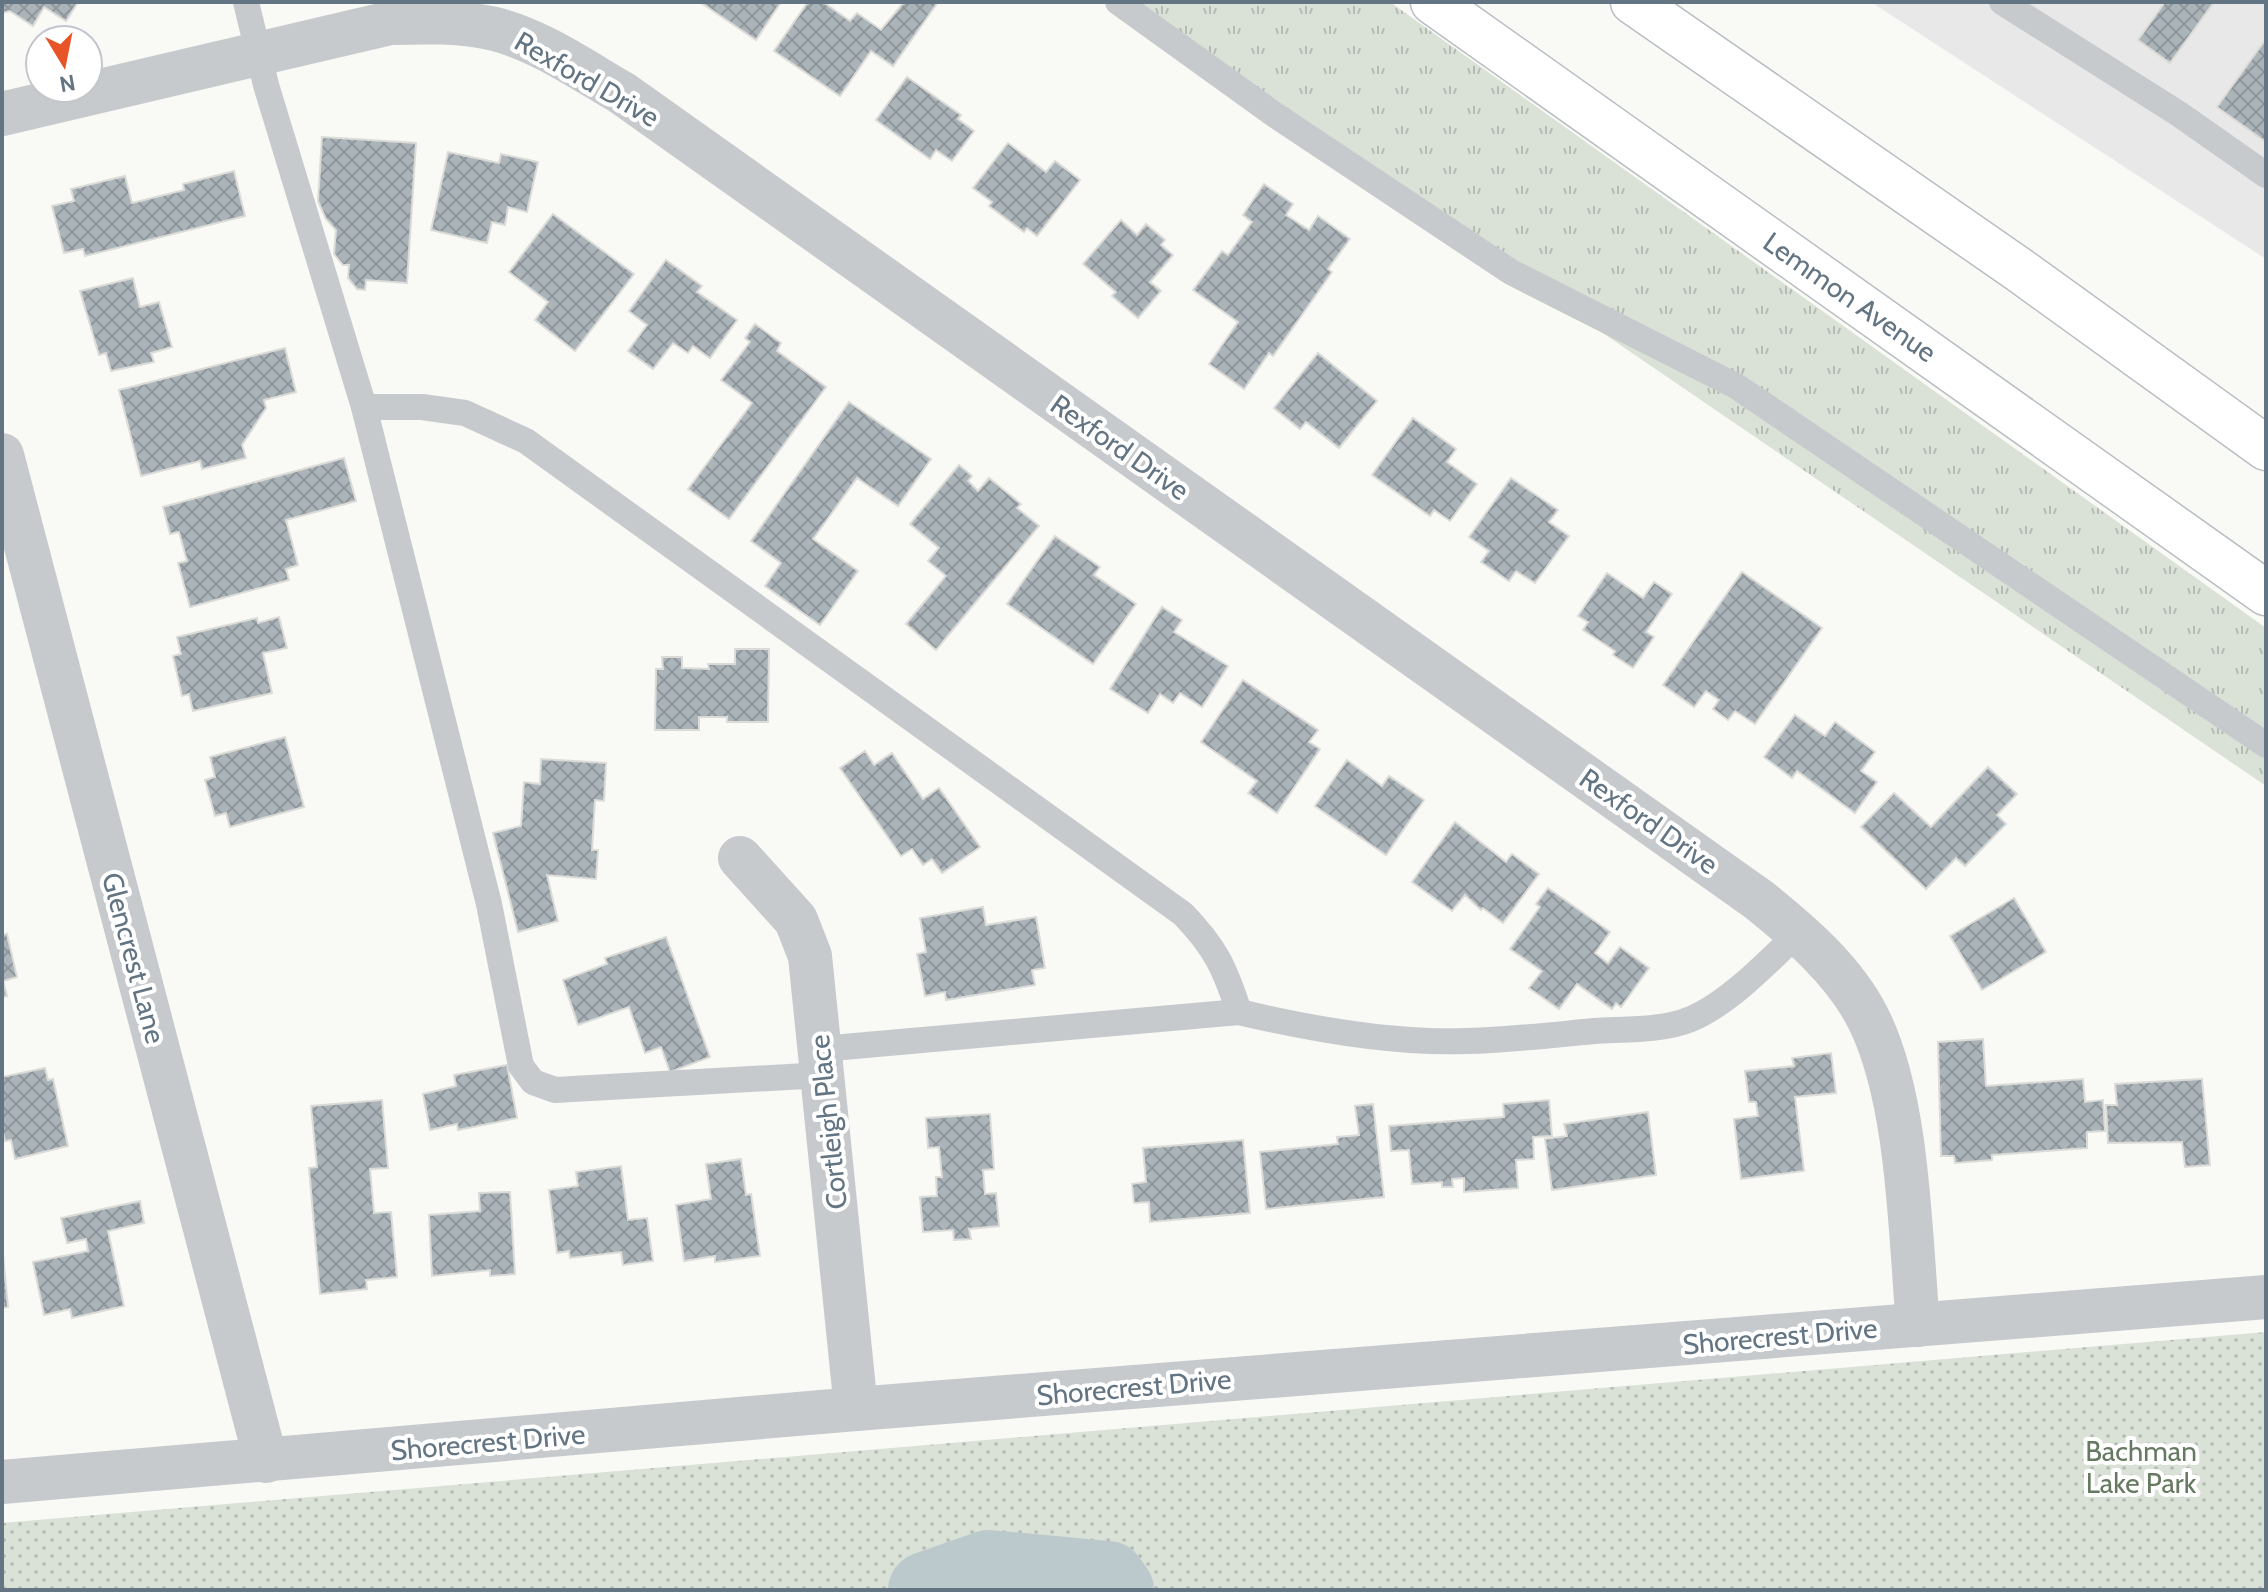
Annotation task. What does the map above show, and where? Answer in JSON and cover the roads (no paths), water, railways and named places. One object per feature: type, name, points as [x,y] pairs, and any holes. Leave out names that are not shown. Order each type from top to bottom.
[{"type":"main road","name":"Lemmon Avenue","points":[[1433,2],[2266,593]]},
{"type":"main road","points":[[1633,2],[2018,269],[2266,448]]},
{"type":"street","name":"Rexford Drive","points":[[2,114],[390,23],[445,22],[495,29],[546,50],[622,93],[1720,872],[1799,932],[1839,976],[1869,1019],[1888,1073],[1901,1138],[1918,1325]]},
{"type":"street","name":"Glencrest Lane","points":[[2,455],[266,1461]]},
{"type":"street","name":"Cortleigh Place","points":[[740,858],[796,920],[810,956],[856,1409]]},
{"type":"street","name":"Shorecrest Drive","points":[[2,1482],[856,1409],[2266,1297]]},
{"type":"lane","points":[[246,2],[258,52],[364,407],[489,904],[521,1066],[533,1082],[555,1090],[822,1062],[1239,1012],[1289,1024],[1467,1042],[1652,1027],[1689,1020],[1714,1007],[1799,932]]},
{"type":"lane","points":[[1118,2],[1275,115],[1511,272],[1736,386],[2266,745]]},
{"type":"lane","points":[[2002,2],[2179,114],[2266,175]]},
{"type":"lane","points":[[364,407],[422,407],[465,413],[526,441],[1183,914],[1208,940],[1227,975],[1239,1012]]},
{"type":"waterway","points":[[926,1590],[989,1568],[1108,1579],[1116,1590]]},
{"type":"park label","name":"Bachman Lake Park","points":[[2141,1467]]}]
